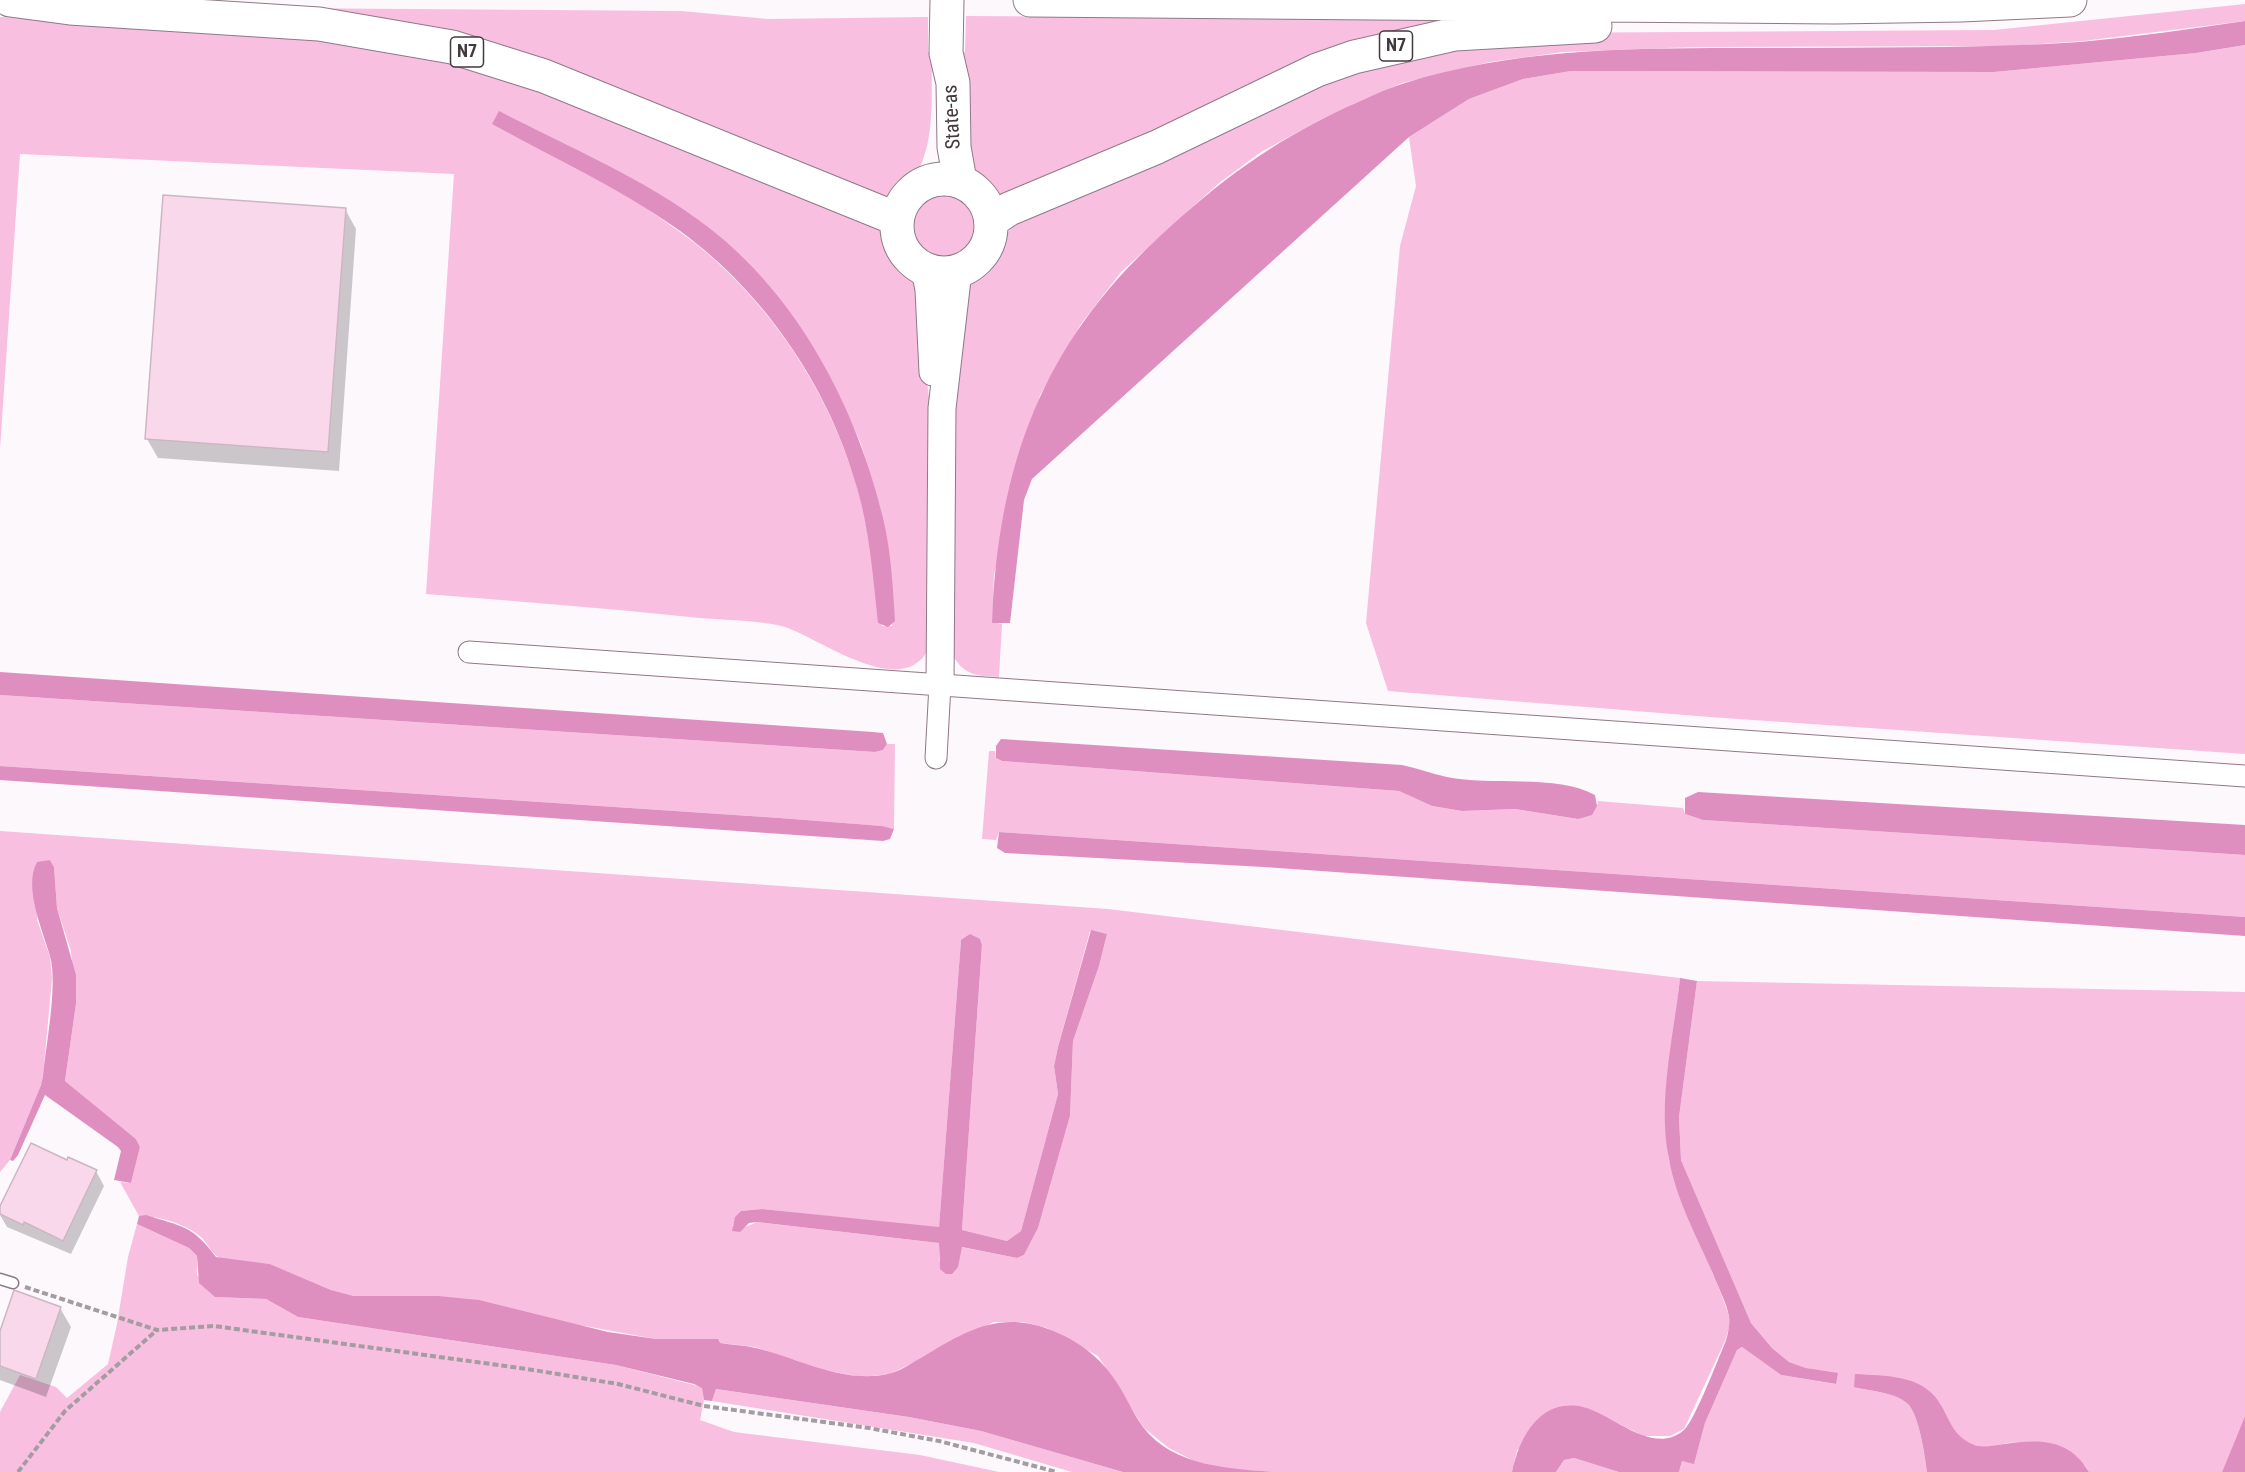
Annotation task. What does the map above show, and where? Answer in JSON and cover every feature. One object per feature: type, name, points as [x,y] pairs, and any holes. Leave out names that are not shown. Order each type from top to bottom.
[{"type":"main road","name":"N7","points":[[10,0],[70,8],[319,24],[452,48],[544,76],[897,219]]},
{"type":"main road","name":"State-as","points":[[944,181],[954,147],[953,83],[946,53],[947,0]]},
{"type":"main road","name":"N7","points":[[1030,0],[1835,7],[2070,0]]},
{"type":"main road","name":"N7","points":[[991,221],[1008,209],[1156,147],[1317,70],[1404,44],[1455,34],[1512,29],[1743,22],[1835,7]]},
{"type":"main road","points":[[944,181],[976,191],[983,199],[991,221],[990,233],[981,255],[958,270],[937,273],[925,269],[910,259],[899,243],[897,219],[907,196],[944,181]]},
{"type":"street","points":[[925,269],[929,290],[934,382],[942,408]]},
{"type":"street","points":[[936,758],[940,685],[942,408],[958,270]]},
{"type":"street","points":[[469,652],[2245,776]]},
{"type":"lane","points":[[0,1279],[13,1283]]},
{"type":"path","points":[[13,1283],[157,1330],[214,1326],[527,1369],[618,1384],[704,1406],[869,1428],[939,1441],[1057,1472]]},
{"type":"path","points":[[18,1472],[36,1445],[65,1411],[157,1330]]},
{"type":"shaded area","points":[[2245,4],[2245,21],[2083,41],[2011,46],[1692,47],[1563,52],[1490,62],[1402,83],[1320,120],[1261,152],[1219,183],[1121,272],[1081,324],[1040,395],[994,575],[992,622],[1002,624],[999,677],[984,676],[965,670],[952,653],[955,387],[967,290],[995,257],[1014,224],[1329,75],[1529,33],[1994,30]]},
{"type":"shaded area","points":[[274,8],[681,11],[768,19],[928,17],[928,52],[932,53],[932,109],[929,137],[920,168],[890,206],[555,73]]},
{"type":"shaded area","points":[[966,16],[1450,19],[995,200],[970,162],[960,53],[965,52]]},
{"type":"shaded area","points":[[0,17],[192,21],[450,56],[882,230],[893,258],[916,284],[930,407],[928,650],[916,664],[899,669],[880,668],[860,662],[800,633],[776,625],[426,594],[454,174],[20,154],[0,449]],"holes":[[[562,143],[687,213],[792,317],[841,399],[861,444],[874,486],[892,626],[882,626],[865,521],[847,455],[819,394],[784,337],[741,285],[709,255]]]},
{"type":"shaded area","points":[[2245,21],[2245,45],[2196,53],[1994,72],[1571,71],[1523,79],[1469,99],[1409,137],[1032,479],[1024,500],[1010,623],[992,623],[996,565],[1004,511],[1017,460],[1034,411],[1056,365],[1084,321],[1118,278],[1159,237],[1225,180],[1294,134],[1347,107],[1398,85],[1455,70],[1505,60],[1556,54],[1658,49],[2047,44],[2121,38]]},
{"type":"shaded area","points":[[2245,45],[2245,754],[1710,717],[1388,691],[1366,623],[1400,246],[1416,186],[1409,137],[1469,99],[1523,79],[1571,71],[1994,72],[2196,53]]},
{"type":"shaded area","points":[[499,111],[606,164],[684,210],[741,255],[797,321],[840,396],[872,477],[886,531],[891,569],[895,621],[888,627],[878,623],[865,521],[845,450],[810,376],[788,342],[735,278],[705,251],[673,226],[630,198],[492,124]]},
{"type":"shaded area","points":[[944,196],[961,201],[969,209],[974,226],[969,243],[961,251],[944,256],[927,251],[919,243],[914,226],[919,209],[927,201]]},
{"type":"shaded area","points":[[0,672],[873,732],[883,733],[887,744],[883,750],[875,752],[0,695]]},
{"type":"shaded area","points":[[0,695],[875,752],[883,750],[887,744],[895,744],[894,829],[780,818],[0,766]]},
{"type":"shaded area","points":[[1001,739],[1402,765],[1441,776],[1464,779],[1543,782],[1562,785],[1595,795],[1597,806],[1592,815],[1578,819],[1515,809],[1462,811],[1432,806],[1399,791],[1002,761],[996,758],[996,746]]},
{"type":"shaded area","points":[[989,751],[995,751],[996,758],[1002,761],[1399,791],[1432,806],[1462,811],[1515,809],[1578,819],[1597,806],[1598,801],[1683,808],[1685,814],[1703,820],[2245,855],[2245,917],[999,832],[996,840],[982,839]]},
{"type":"shaded area","points":[[0,766],[780,818],[882,826],[894,829],[890,839],[883,841],[0,780]]},
{"type":"shaded area","points":[[1698,792],[2245,825],[2245,855],[1703,820],[1685,814],[1685,798]]},
{"type":"shaded area","points":[[0,831],[1108,909],[1680,978],[1668,1086],[1666,1133],[1669,1160],[1680,1196],[1729,1316],[1729,1328],[1684,1429],[1670,1436],[1644,1436],[1583,1407],[1517,1450],[1512,1472],[1277,1472],[1229,1469],[1196,1462],[1169,1448],[1144,1428],[1098,1356],[1047,1328],[1023,1322],[994,1322],[890,1374],[862,1377],[828,1371],[755,1347],[720,1343],[717,1339],[656,1339],[552,1320],[391,1298],[354,1296],[331,1290],[270,1264],[219,1258],[203,1239],[190,1229],[164,1219],[139,1216],[120,1182],[131,1183],[140,1147],[136,1139],[65,1081],[76,1004],[71,951],[57,908],[54,867],[50,860],[42,863],[37,920],[50,957],[52,978],[43,1076],[10,1160],[0,1172]],"holes":[[[1090,931],[1107,934],[1099,966],[1073,1041],[1070,1116],[1038,1228],[1024,1255],[1017,1258],[961,1247],[939,1262],[939,1243],[757,1222],[743,1228],[732,1226],[741,1211],[762,1209],[939,1228],[961,940],[980,939],[982,945],[962,1230],[1007,1241],[1021,1231],[1058,1094],[1054,1066]]]},
{"type":"shaded area","points":[[999,832],[2245,917],[2245,936],[1264,867],[1005,853],[997,848]]},
{"type":"shaded area","points":[[50,860],[54,867],[57,908],[76,975],[76,1004],[65,1081],[136,1139],[140,1147],[131,1183],[114,1180],[121,1151],[118,1147],[45,1095],[18,1155],[13,1161],[10,1160],[43,1076],[53,982],[50,956],[36,909],[32,884],[37,862]]},
{"type":"shaded area","points":[[1091,930],[1107,934],[1099,966],[1073,1041],[1070,1116],[1038,1228],[1024,1255],[1017,1258],[962,1247],[958,1267],[952,1274],[946,1274],[940,1269],[939,1243],[757,1222],[749,1223],[740,1232],[732,1231],[735,1217],[741,1211],[762,1209],[939,1227],[961,940],[970,934],[980,939],[982,945],[962,1230],[1007,1241],[1021,1231],[1058,1094],[1054,1066],[1058,1047]]},
{"type":"shaded area","points":[[1680,978],[1697,981],[1679,1117],[1681,1160],[1751,1323],[1772,1348],[1789,1362],[1806,1368],[1838,1373],[1836,1384],[1781,1375],[1742,1347],[1737,1350],[1705,1423],[1694,1464],[1682,1461],[1679,1472],[1619,1472],[1574,1458],[1564,1460],[1556,1472],[1512,1472],[1526,1434],[1543,1414],[1555,1408],[1583,1407],[1633,1431],[1659,1439],[1672,1437],[1684,1430],[1700,1402],[1726,1340],[1729,1323],[1728,1311],[1677,1189],[1666,1137],[1668,1068]]},
{"type":"shaded area","points":[[1697,981],[2245,992],[2245,1416],[2222,1472],[2089,1472],[2085,1465],[2019,1443],[1986,1447],[1969,1443],[1956,1433],[1939,1402],[1854,1387],[1889,1394],[1908,1404],[1918,1426],[1927,1472],[1679,1472],[1682,1461],[1694,1463],[1705,1423],[1737,1350],[1742,1347],[1781,1375],[1835,1384],[1837,1374],[1789,1362],[1772,1348],[1751,1323],[1681,1160],[1679,1117]]},
{"type":"shaded area","points":[[146,1215],[186,1228],[208,1246],[216,1257],[270,1264],[331,1290],[354,1296],[438,1296],[479,1300],[608,1332],[656,1339],[718,1339],[720,1343],[756,1348],[854,1376],[888,1374],[896,1371],[951,1340],[981,1327],[1013,1322],[1030,1324],[1060,1334],[1081,1346],[1100,1361],[1115,1380],[1143,1427],[1170,1450],[1187,1458],[1223,1467],[1277,1472],[1123,1472],[981,1431],[909,1417],[716,1389],[712,1401],[704,1400],[702,1388],[694,1384],[616,1365],[298,1317],[266,1299],[215,1297],[199,1283],[197,1256],[189,1248],[137,1224],[139,1216]]},
{"type":"shaded area","points":[[137,1224],[189,1248],[197,1256],[197,1275],[215,1297],[266,1299],[298,1317],[616,1365],[702,1387],[704,1400],[700,1420],[734,1432],[920,1455],[999,1472],[0,1472],[0,1412],[20,1375],[56,1387],[67,1398],[108,1364],[128,1257]]},
{"type":"shaded area","points":[[1855,1374],[1890,1376],[1922,1386],[1939,1402],[1960,1436],[1972,1444],[1984,1446],[2029,1441],[2052,1443],[2072,1453],[2089,1472],[1927,1472],[1923,1446],[1912,1409],[1903,1400],[1889,1394],[1854,1387]]},
{"type":"shaded area","points":[[716,1389],[909,1417],[981,1431],[1123,1472],[1072,1472],[974,1443],[712,1401]]},
{"type":"shaded area","points":[[2245,1416],[2245,1472],[2222,1472]]},
{"type":"shaded area","points":[[1574,1458],[1619,1472],[1556,1472],[1564,1460]]},
{"type":"building","points":[[163,195],[346,208],[328,452],[145,439]]},
{"type":"building","points":[[31,1143],[67,1160],[68,1157],[97,1170],[63,1241],[24,1222],[23,1225],[0,1214],[0,1206]]},
{"type":"building","points":[[14,1290],[61,1307],[36,1379],[0,1366],[0,1331]]}]
